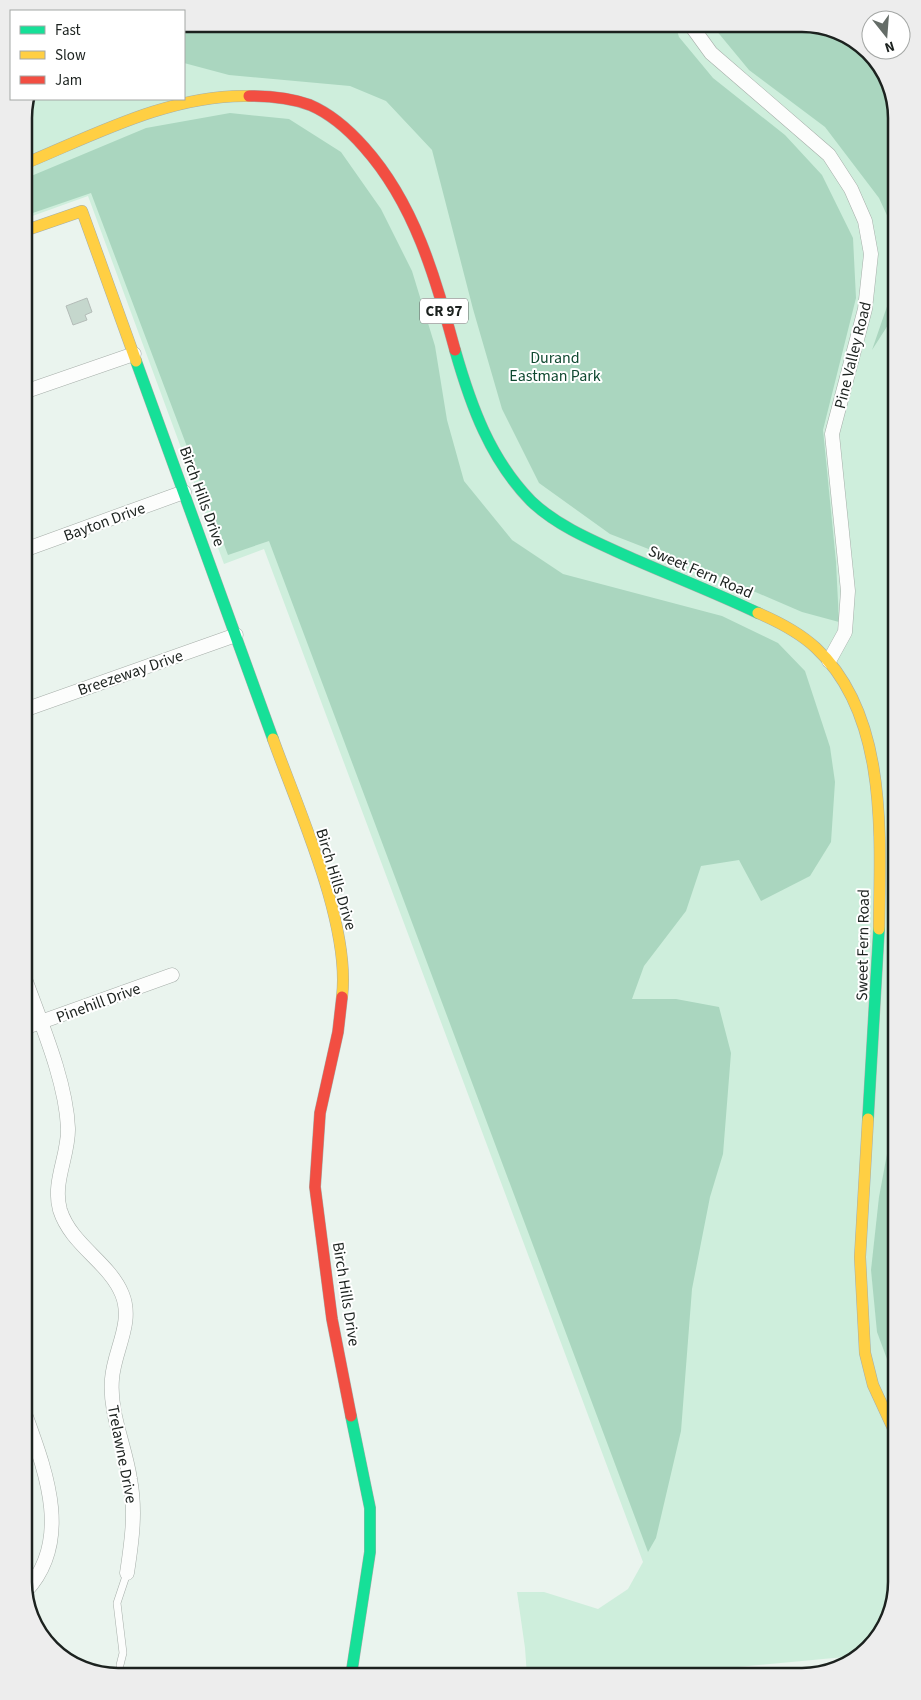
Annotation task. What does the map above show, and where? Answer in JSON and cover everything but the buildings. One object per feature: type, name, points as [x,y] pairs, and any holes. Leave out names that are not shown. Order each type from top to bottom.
[{"type":"main road","name":"Sweet Fern Road","points":[[33,160],[137,118],[193,102],[244,94],[306,104],[331,116],[367,148],[399,194],[430,262],[466,384],[483,432],[502,466],[533,504],[574,531],[644,564],[703,587],[769,618],[813,645],[829,661],[858,708],[869,743],[874,777],[881,929],[878,1003],[860,1222],[860,1305],[866,1363],[888,1419]]},
{"type":"main road","name":"Birch Hills Drive","points":[[33,228],[82,211],[325,883],[340,943],[343,990],[338,1032],[320,1113],[315,1187],[332,1319],[370,1508],[370,1552],[352,1667]]},
{"type":"street","name":"Pine Valley Road","points":[[696,33],[711,53],[828,155],[852,189],[865,221],[871,254],[866,309],[832,434],[848,591],[845,632],[829,661]]},
{"type":"street","points":[[33,389],[134,354]]},
{"type":"street","name":"Bayton Drive","points":[[33,547],[184,492]]},
{"type":"street","name":"Breezeway Drive","points":[[33,707],[236,635]]},
{"type":"street","name":"Pinehill Drive","points":[[32,1025],[172,975]]},
{"type":"street","name":"Trelawne Drive","points":[[32,1001],[67,1110],[67,1146],[58,1185],[60,1210],[69,1229],[119,1287],[127,1311],[122,1339],[114,1363],[112,1393],[133,1499],[134,1533],[128,1572]]},
{"type":"street","points":[[32,1434],[44,1467],[52,1508],[48,1547],[42,1567],[32,1582]]},
{"type":"lane","points":[[120,1665],[123,1652],[117,1603],[128,1572]]},
{"type":"green space","name":"Durand Eastman Park","points":[[185,32],[808,33],[825,35],[846,44],[861,56],[861,60],[865,60],[871,66],[882,85],[887,101],[888,118],[888,1593],[880,1620],[874,1629],[859,1646],[846,1656],[729,1668],[526,1668],[517,1592],[544,1592],[598,1609],[628,1589],[643,1562],[264,549],[224,564],[88,196],[33,216],[35,100],[185,100]]},
{"type":"green space","points":[[185,32],[678,33],[679,37],[713,78],[785,135],[822,175],[853,238],[856,298],[823,430],[836,562],[839,622],[802,612],[723,578],[610,534],[539,483],[502,409],[473,309],[432,150],[386,101],[350,86],[229,75],[185,63]]},
{"type":"green space","points":[[718,33],[808,33],[825,35],[855,50],[861,56],[861,60],[865,60],[871,66],[882,85],[887,101],[888,218],[879,198],[825,127],[749,70]]},
{"type":"green space","points":[[230,113],[289,119],[341,152],[381,209],[412,271],[435,346],[447,420],[464,481],[512,540],[563,574],[722,616],[778,643],[805,671],[830,747],[835,782],[831,842],[810,876],[761,901],[739,860],[701,866],[686,911],[644,966],[632,999],[676,999],[719,1007],[731,1053],[723,1154],[710,1197],[692,1289],[681,1431],[656,1538],[648,1552],[269,541],[228,555],[91,193],[33,213],[33,175],[146,128]]},
{"type":"green space","points":[[888,304],[888,325],[872,350]]},
{"type":"green space","points":[[888,1149],[888,1362],[877,1332],[871,1270],[879,1197]]},
{"type":"traffic: fast","points":[[455,350],[475,411],[493,450],[504,468],[531,501],[553,519],[591,540],[758,613]]},
{"type":"traffic: fast","points":[[136,361],[273,739]]},
{"type":"traffic: fast","points":[[868,1119],[879,929]]},
{"type":"traffic: fast","points":[[351,1416],[370,1508],[370,1552],[352,1667]]},
{"type":"traffic: slow","points":[[33,160],[105,129],[162,109],[220,97],[249,96]]},
{"type":"traffic: slow","points":[[33,228],[82,211],[136,361]]},
{"type":"traffic: slow","points":[[758,613],[789,628],[816,648],[840,676],[857,708],[868,743],[875,780],[879,818],[879,929]]},
{"type":"traffic: slow","points":[[273,739],[308,832],[331,902],[339,936],[343,968],[342,997]]},
{"type":"traffic: slow","points":[[868,1119],[860,1257],[865,1353],[873,1385],[888,1418]]},
{"type":"traffic: jam","points":[[249,96],[265,96],[295,101],[310,105],[325,113],[352,135],[382,169],[397,192],[421,242],[440,296],[455,350]]},
{"type":"traffic: jam","points":[[342,997],[338,1032],[320,1113],[315,1187],[332,1319],[351,1416]]}]
